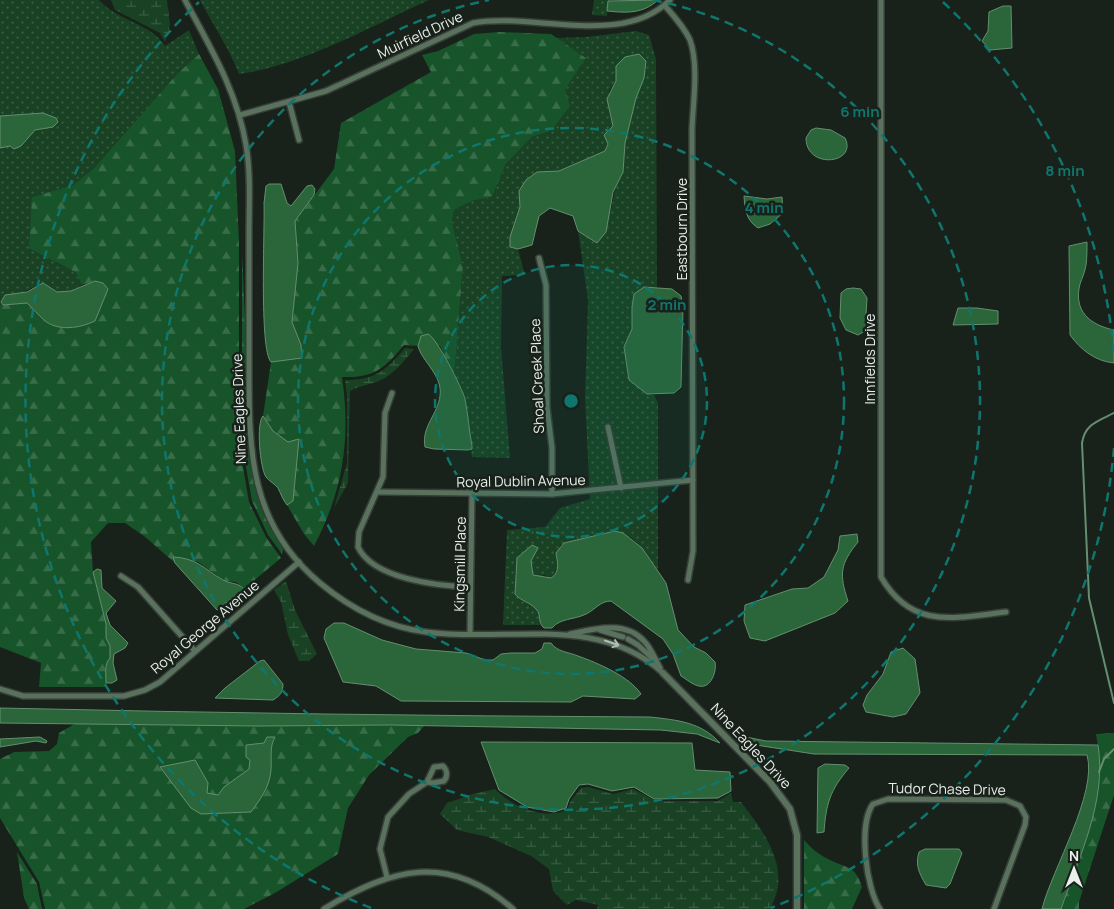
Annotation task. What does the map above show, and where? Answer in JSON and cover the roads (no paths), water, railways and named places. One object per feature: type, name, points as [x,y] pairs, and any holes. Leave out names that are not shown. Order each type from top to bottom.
[{"type":"street","name":"Nine Eagles Drive","points":[[185,0],[222,67],[240,115],[246,147],[249,181],[251,458],[258,488],[268,513],[299,562],[336,596],[378,619],[424,632],[565,635],[612,642],[644,656],[770,782],[790,809],[797,835],[796,909]]},
{"type":"street","name":"Muirfield Drive","points":[[240,115],[326,91],[473,23],[496,20],[614,26],[641,20],[664,6],[670,0]]},
{"type":"street","name":"Innfields Drive","points":[[881,0],[880,577],[888,589],[902,603],[919,614],[942,617],[1006,612]]},
{"type":"street","name":"Eastbourn Drive","points":[[664,6],[676,18],[690,41],[694,68],[693,551],[688,580]]},
{"type":"street","points":[[290,102],[299,140]]},
{"type":"street","name":"Shoal Creek Place","points":[[539,258],[546,285],[546,407],[552,448],[552,494]]},
{"type":"street","points":[[392,393],[385,413],[383,476],[360,532],[358,547],[362,555],[404,578],[424,583],[470,587]]},
{"type":"street","points":[[608,428],[621,488]]},
{"type":"street","name":"Royal Dublin Avenue","points":[[378,492],[552,494],[693,480]]},
{"type":"street","name":"Kingsmill Place","points":[[470,634],[472,494]]},
{"type":"street","name":"Royal George Avenue","points":[[0,689],[23,696],[124,696],[145,690],[160,682],[299,562]]},
{"type":"street","points":[[120,576],[138,587],[195,651]]},
{"type":"street","name":"Nine Eagles Drive","points":[[565,635],[611,627],[639,637],[644,641],[663,673]]},
{"type":"street","name":"Nine Eagles Drive","points":[[594,629],[625,638],[647,652],[663,673]]},
{"type":"street","points":[[387,877],[380,849],[388,817],[409,794],[427,782]]},
{"type":"street","name":"Tudor Chase Drive","points":[[880,909],[872,896],[866,870],[867,822],[868,812],[873,804],[888,799],[1006,800],[1020,806],[1026,817],[994,909]]},
{"type":"street","points":[[324,909],[353,891],[387,877],[410,872],[447,873],[496,894],[513,909]]},
{"type":"waterway","points":[[1114,413],[1089,427],[1082,443],[1089,598],[1114,703]]},
{"type":"waterway","points":[[1099,772],[1104,759],[1114,749]]}]
